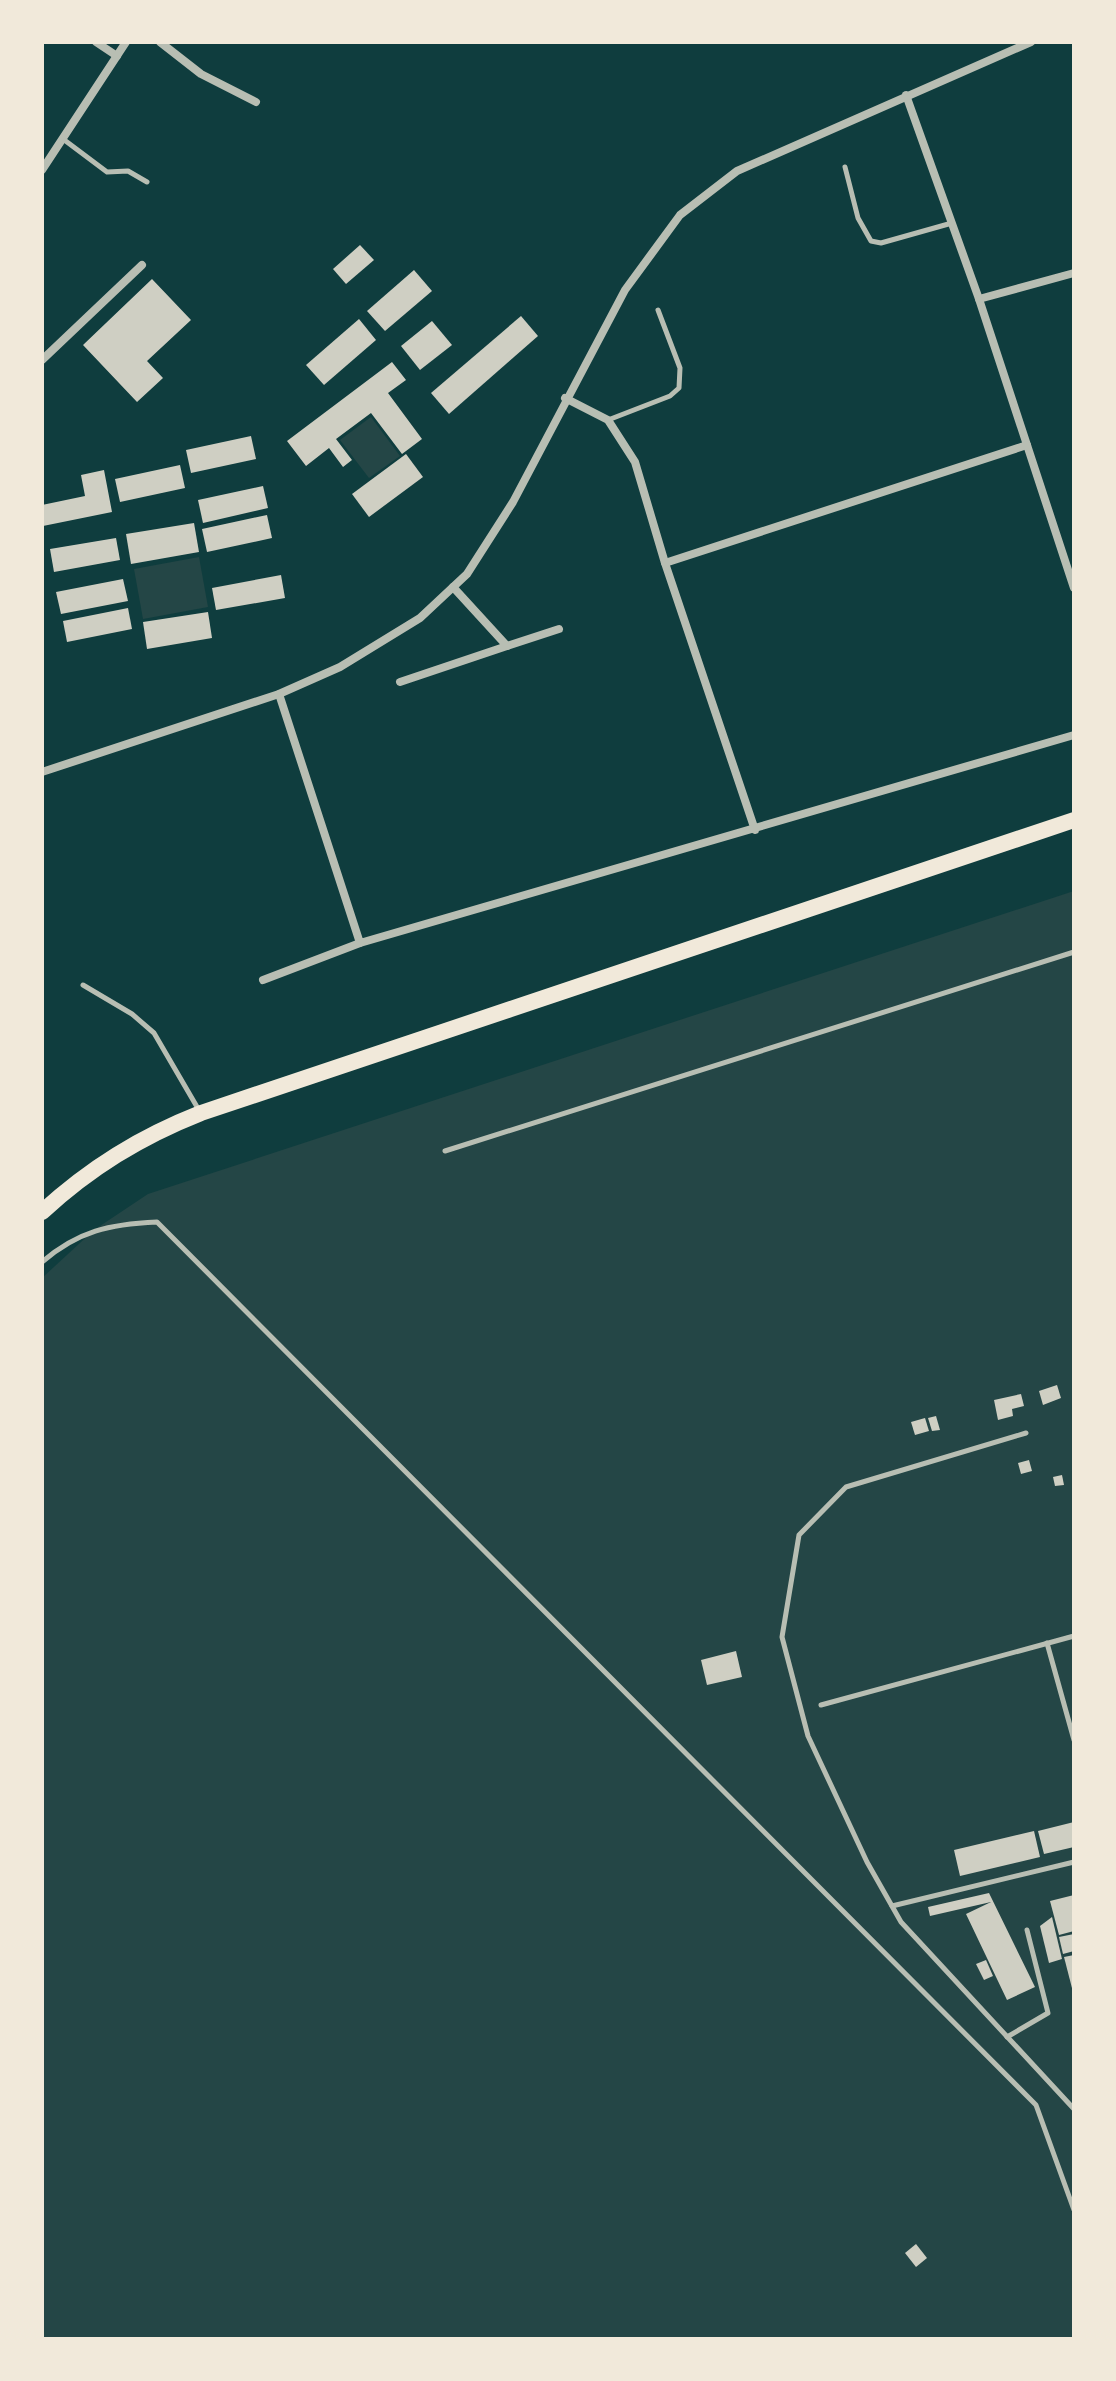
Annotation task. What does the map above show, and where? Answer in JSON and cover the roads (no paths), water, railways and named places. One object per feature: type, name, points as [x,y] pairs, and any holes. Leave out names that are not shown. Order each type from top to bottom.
[{"type":"main road","points":[[42,1212],[87,1173],[123,1149],[201,1113],[1074,820]]},
{"type":"street","points":[[96,42],[117,56]]},
{"type":"street","points":[[42,170],[126,42]]},
{"type":"street","points":[[160,42],[201,74],[256,102]]},
{"type":"street","points":[[42,772],[279,694],[353,659],[420,618],[467,574],[513,502],[565,398],[648,255],[680,215],[737,171],[1031,42]]},
{"type":"street","points":[[906,95],[979,299],[1074,588]]},
{"type":"street","points":[[42,360],[142,265]]},
{"type":"street","points":[[979,299],[1074,273]]},
{"type":"street","points":[[565,398],[608,420],[635,462],[665,563],[755,830]]},
{"type":"street","points":[[665,563],[1027,445]]},
{"type":"street","points":[[453,587],[507,646]]},
{"type":"street","points":[[400,682],[559,629]]},
{"type":"street","points":[[279,694],[360,943]]},
{"type":"street","points":[[263,980],[360,943],[1074,735]]},
{"type":"lane","points":[[63,139],[107,172],[128,171],[147,182]]},
{"type":"lane","points":[[845,167],[858,218],[871,241],[881,243],[953,223]]},
{"type":"lane","points":[[608,420],[670,396],[679,388],[680,368],[658,310]]},
{"type":"lane","points":[[445,1151],[1074,952]]},
{"type":"lane","points":[[83,985],[132,1014],[154,1033],[201,1113]]},
{"type":"lane","points":[[42,1262],[63,1244],[92,1230],[115,1223],[157,1222],[1036,2105],[1074,2210]]},
{"type":"lane","points":[[1026,1433],[846,1487],[799,1535],[782,1637],[808,1736],[867,1862],[901,1922],[1074,2109]]},
{"type":"lane","points":[[821,1705],[1074,1636]]},
{"type":"lane","points":[[1047,1643],[1074,1740]]},
{"type":"lane","points":[[892,1906],[1074,1862]]},
{"type":"lane","points":[[1007,2037],[1048,2013],[1027,1930]]}]
